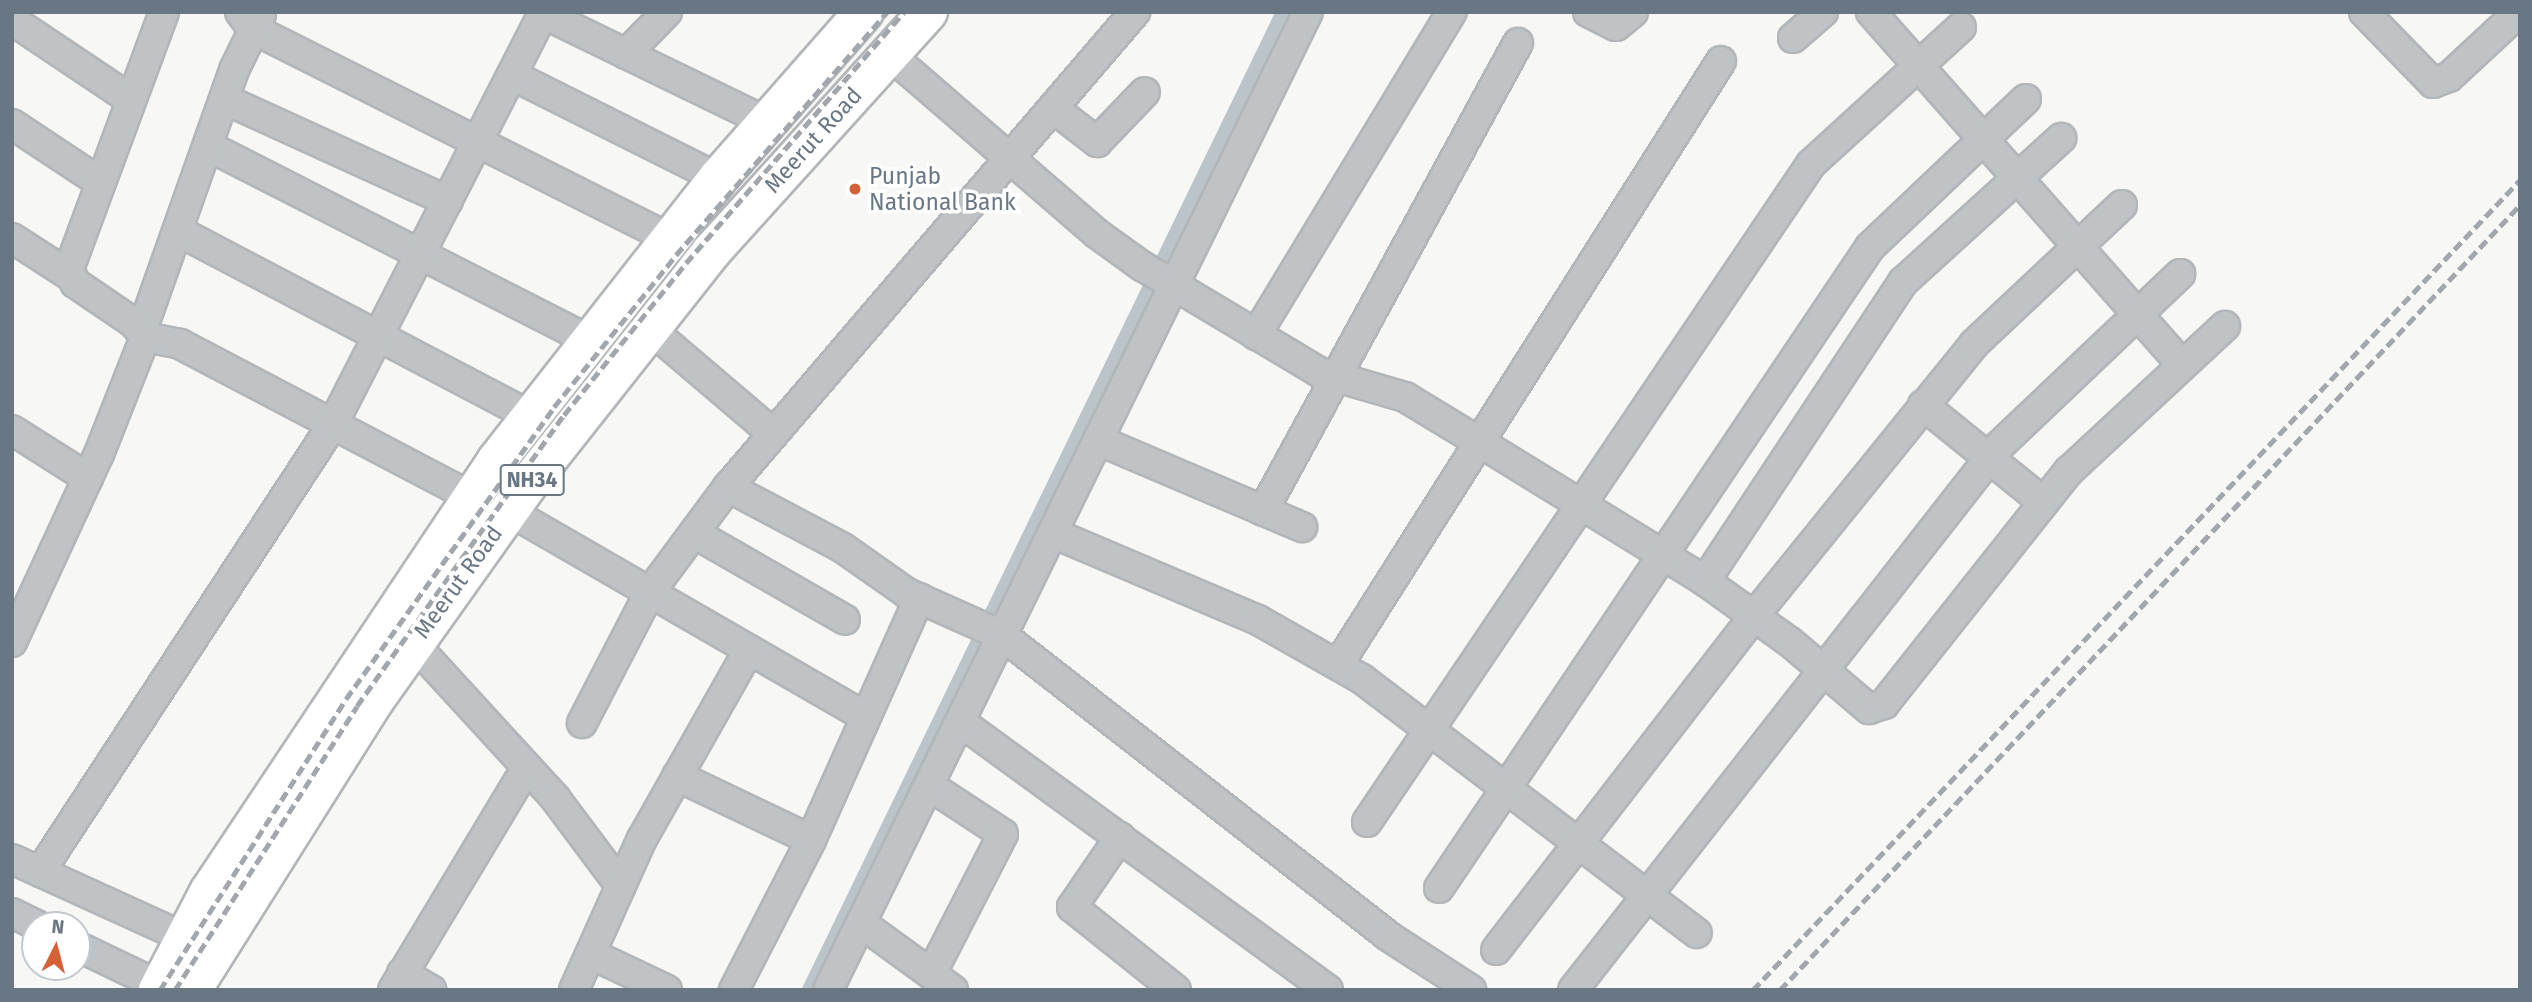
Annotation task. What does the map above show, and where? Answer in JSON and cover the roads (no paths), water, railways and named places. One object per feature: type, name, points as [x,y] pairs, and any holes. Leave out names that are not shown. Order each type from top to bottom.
[{"type":"highway","name":"Meerut Road","points":[[170,989],[220,937],[414,644],[509,511],[650,329],[707,257],[928,12]]},
{"type":"highway","name":"Meerut Road","points":[[170,989],[185,938],[209,892],[472,497],[530,416],[718,178],[769,123],[855,15]]},
{"type":"street","points":[[71,276],[70,258],[164,12]]},
{"type":"street","points":[[626,54],[667,12]]},
{"type":"street","points":[[582,723],[650,592],[728,487],[1135,12]]},
{"type":"street","points":[[828,990],[962,723],[991,629],[1053,533],[1098,440],[1159,276],[1308,12]]},
{"type":"street","points":[[1256,335],[1452,12]]},
{"type":"street","points":[[1588,12],[1616,26],[1633,12]]},
{"type":"street","points":[[1793,38],[1823,12]]},
{"type":"street","points":[[1871,12],[2014,180],[2182,365]]},
{"type":"street","points":[[2371,15],[2433,83],[2449,77],[2519,12]]},
{"type":"street","points":[[40,872],[334,424],[542,13],[769,123]]},
{"type":"street","points":[[12,642],[88,478],[143,333],[252,18],[478,142],[707,257]]},
{"type":"street","points":[[12,20],[130,99]]},
{"type":"street","points":[[1367,822],[1811,164],[1917,64],[1961,27]]},
{"type":"street","points":[[1263,511],[1518,43]]},
{"type":"street","points":[[890,55],[1009,160],[1159,276],[1334,379],[1393,392],[1481,443],[1705,582],[1754,615],[1863,705],[1878,710],[2080,459],[2225,326]]},
{"type":"street","points":[[1338,665],[1721,61]]},
{"type":"street","points":[[512,75],[718,178]]},
{"type":"street","points":[[1053,108],[1097,142],[1145,92]]},
{"type":"street","points":[[224,99],[448,201]]},
{"type":"street","points":[[1439,888],[1509,787],[1660,554],[1870,247],[2026,99]]},
{"type":"street","points":[[12,124],[98,181]]},
{"type":"street","points":[[1705,582],[1903,282],[2061,138]]},
{"type":"street","points":[[208,146],[422,252],[590,341]]},
{"type":"street","points":[[1496,950],[1578,840],[1754,615],[1923,405],[1991,326],[2122,205]]},
{"type":"street","points":[[178,231],[530,416]]},
{"type":"street","points":[[12,237],[71,276],[143,333],[180,344],[472,497]]},
{"type":"street","points":[[1573,990],[1646,893],[1989,459],[2033,408],[2180,274]]},
{"type":"street","points":[[650,329],[772,433]]},
{"type":"street","points":[[1923,405],[2043,502]]},
{"type":"street","points":[[12,430],[88,478]]},
{"type":"street","points":[[1098,440],[1302,527]]},
{"type":"street","points":[[728,487],[843,548],[919,598],[991,629],[1388,936],[1471,990]]},
{"type":"street","points":[[509,511],[864,716]]},
{"type":"street","points":[[694,533],[845,620]]},
{"type":"street","points":[[1053,533],[1258,620],[1338,665],[1430,726],[1697,933]]},
{"type":"street","points":[[734,990],[811,840],[864,716],[919,598]]},
{"type":"street","points":[[414,644],[527,767],[620,885]]},
{"type":"street","points":[[574,990],[620,885],[677,776],[749,650]]},
{"type":"street","points":[[962,723],[1328,990]]},
{"type":"street","points":[[432,990],[397,981],[527,767]]},
{"type":"street","points":[[677,776],[811,840]]},
{"type":"street","points":[[861,923],[942,981],[1003,834],[930,786]]},
{"type":"street","points":[[1120,836],[1072,907],[1175,990]]},
{"type":"street","points":[[12,859],[185,938]]},
{"type":"street","points":[[91,952],[170,989]]},
{"type":"street","points":[[591,954],[655,987]]},
{"type":"waterway","points":[[811,990],[1285,12]]},
{"type":"railway","points":[[160,990],[346,699],[554,407],[676,255],[887,12]]},
{"type":"railway","points":[[175,990],[357,706],[564,415],[686,263],[904,12]]},
{"type":"railway","points":[[1753,990],[2520,180]]},
{"type":"railway","points":[[1780,990],[2520,205]]},
{"type":"place","name":"Punjab National Bank","points":[[855,189]]}]
